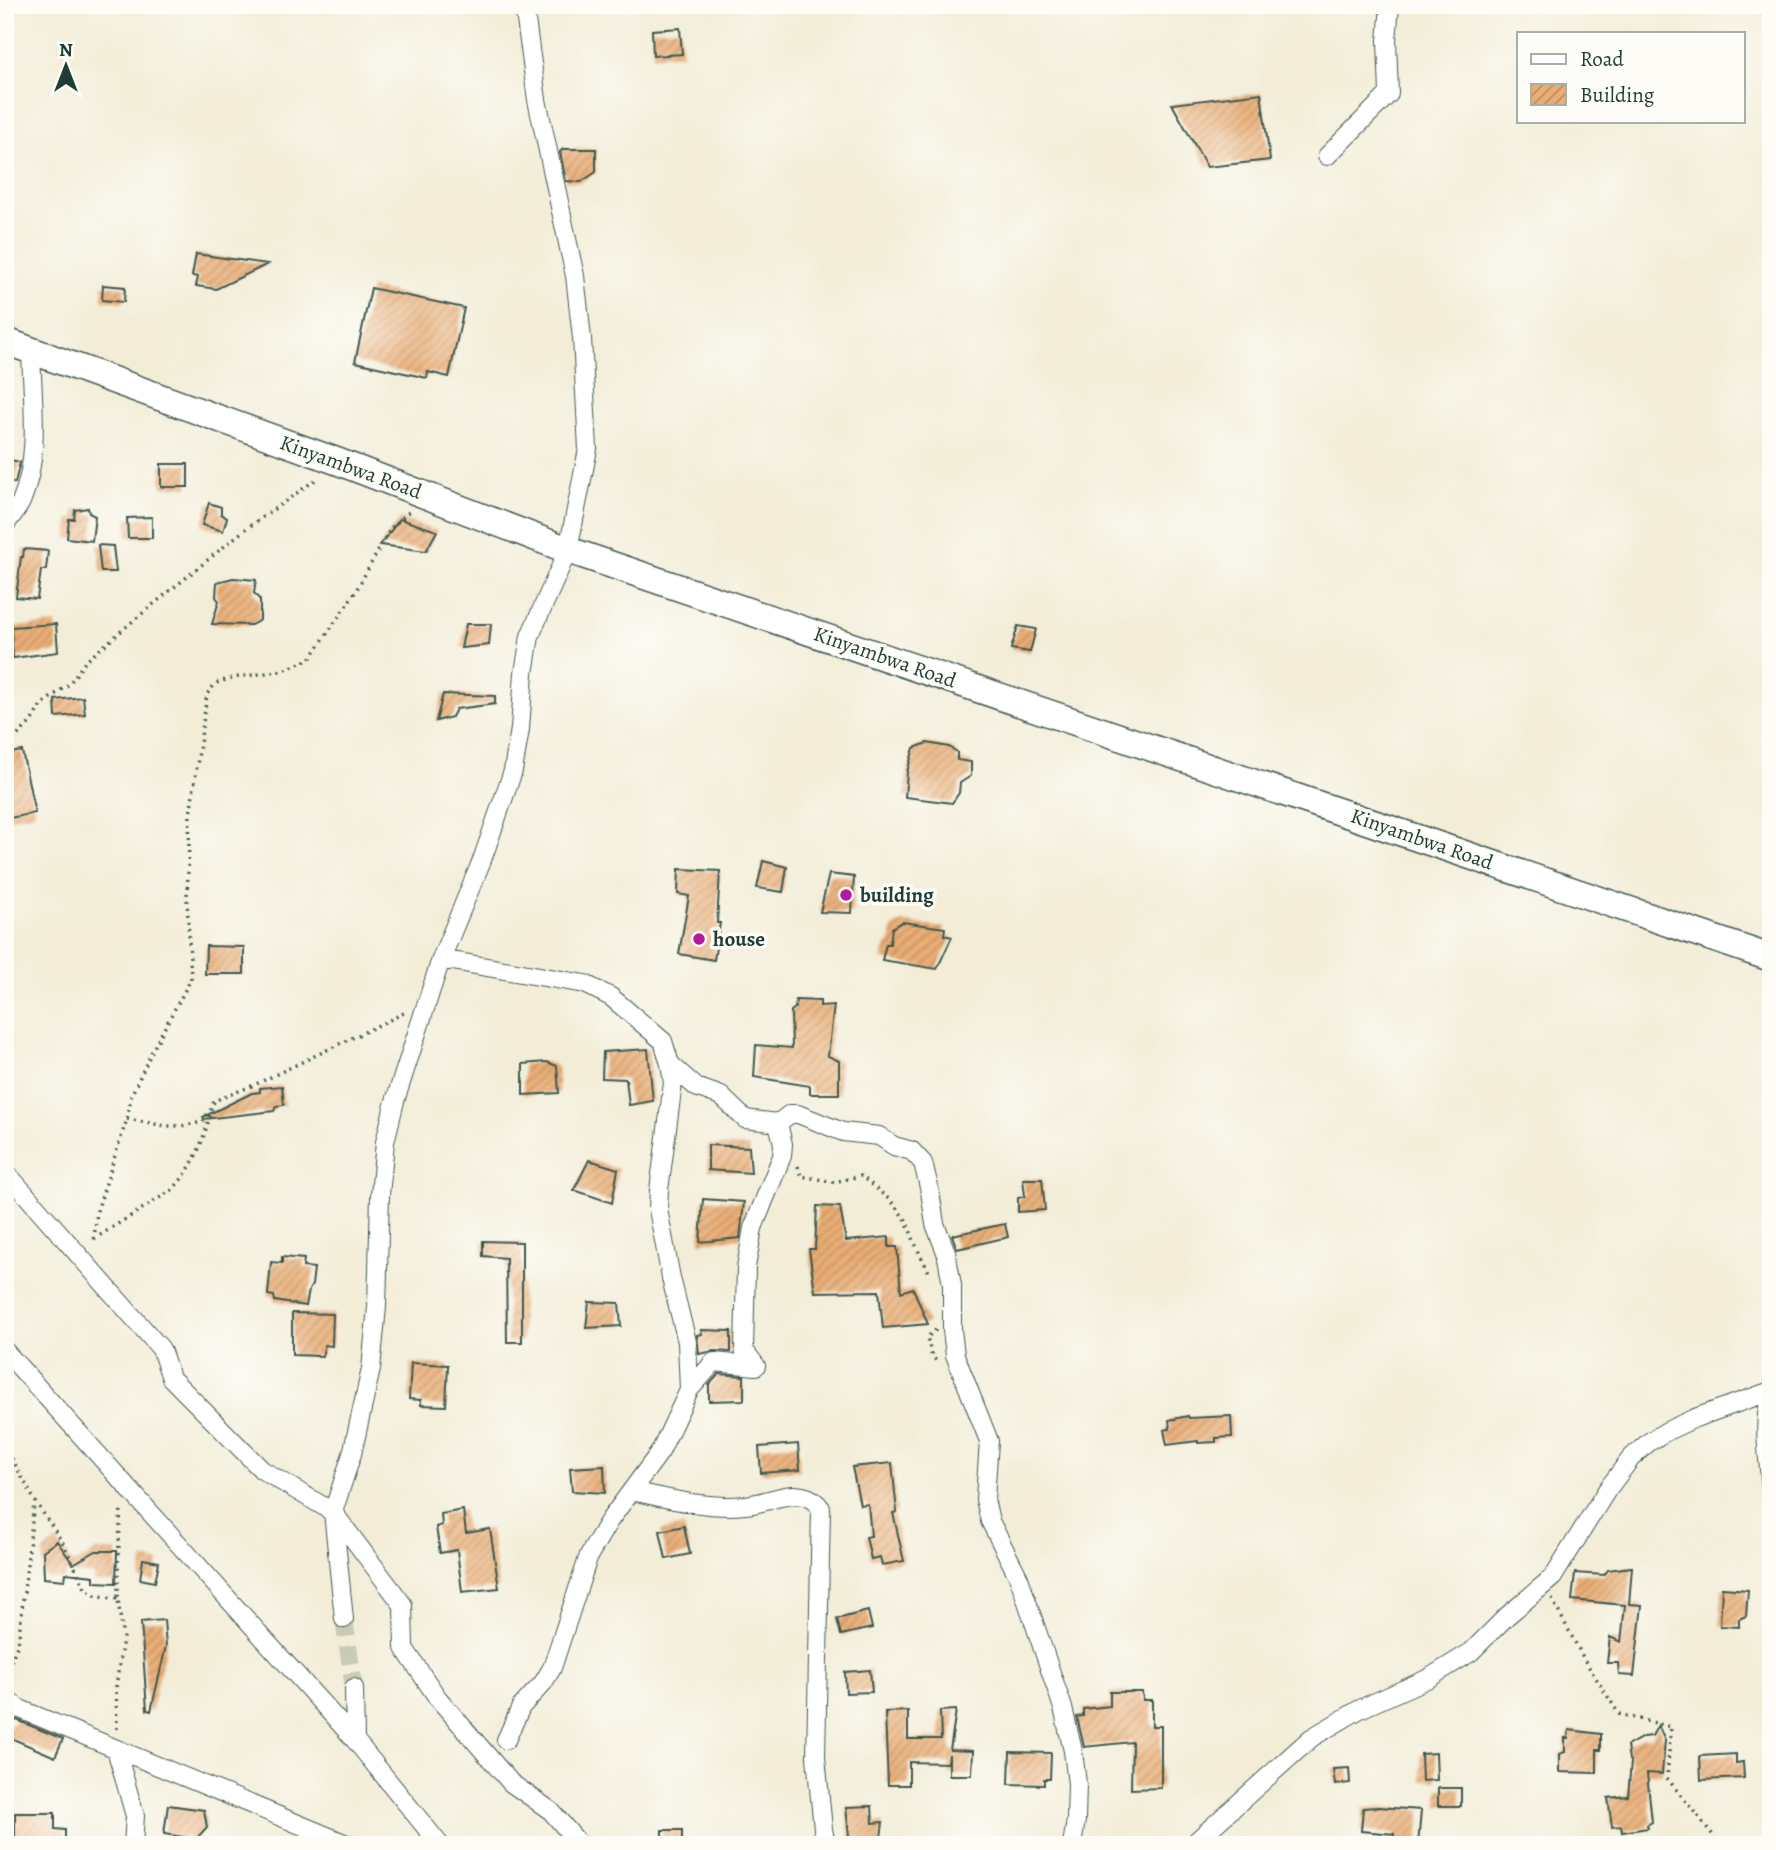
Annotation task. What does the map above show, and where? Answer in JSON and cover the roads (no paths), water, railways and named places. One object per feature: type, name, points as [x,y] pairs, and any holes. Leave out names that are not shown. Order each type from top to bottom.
[{"type":"street","points":[[344,1619],[333,1512],[352,1454],[371,1369],[377,1307],[380,1195],[385,1142],[395,1101],[441,959],[482,860],[513,771],[530,636],[568,550],[588,449],[582,338],[575,276],[537,100],[524,5]]},
{"type":"street","points":[[1327,156],[1389,94],[1387,40],[1390,5]]},
{"type":"street","name":"Kinyambwa Road","points":[[5,341],[431,496],[568,550],[1771,958]]},
{"type":"street","points":[[5,525],[20,504],[29,478],[32,455],[31,350]]},
{"type":"street","points":[[441,959],[585,984],[611,997],[663,1041],[673,1083],[658,1209],[687,1342],[689,1390]]},
{"type":"street","points":[[670,1064],[696,1087],[722,1096],[745,1119],[778,1124],[790,1114],[797,1114],[843,1132],[879,1136],[894,1146],[912,1152],[923,1163],[935,1224],[946,1252],[953,1285],[955,1355],[989,1441],[985,1499],[990,1521],[1020,1578],[1063,1708],[1073,1751],[1077,1784],[1072,1845]]},
{"type":"street","points":[[506,1740],[521,1707],[543,1683],[552,1668],[589,1555],[609,1521],[660,1452],[689,1390],[714,1362],[756,1366],[744,1350],[746,1267],[753,1228],[782,1156],[783,1144],[778,1124]]},
{"type":"street","points":[[5,1171],[161,1349],[171,1378],[262,1470],[333,1512],[404,1605],[404,1648],[437,1697],[511,1783],[551,1811],[580,1845]]},
{"type":"street","points":[[5,1352],[355,1740],[440,1845]]},
{"type":"street","points":[[1771,1393],[1766,1424],[1771,1487]]},
{"type":"street","points":[[1192,1845],[1311,1738],[1360,1709],[1429,1678],[1471,1652],[1507,1616],[1553,1577],[1607,1490],[1631,1458],[1649,1442],[1695,1418],[1771,1393]]},
{"type":"street","points":[[632,1491],[710,1505],[746,1505],[789,1495],[804,1495],[821,1508],[816,1757],[826,1845]]},
{"type":"street","points":[[354,1688],[355,1740]]},
{"type":"street","points":[[5,1699],[20,1709],[349,1845]]},
{"type":"street","points":[[116,1749],[135,1816],[133,1845]]},
{"type":"tunnel","points":[[344,1619],[354,1688]]},
{"type":"place","name":"building","points":[[846,895]]},
{"type":"place","name":"house","points":[[699,939]]}]
